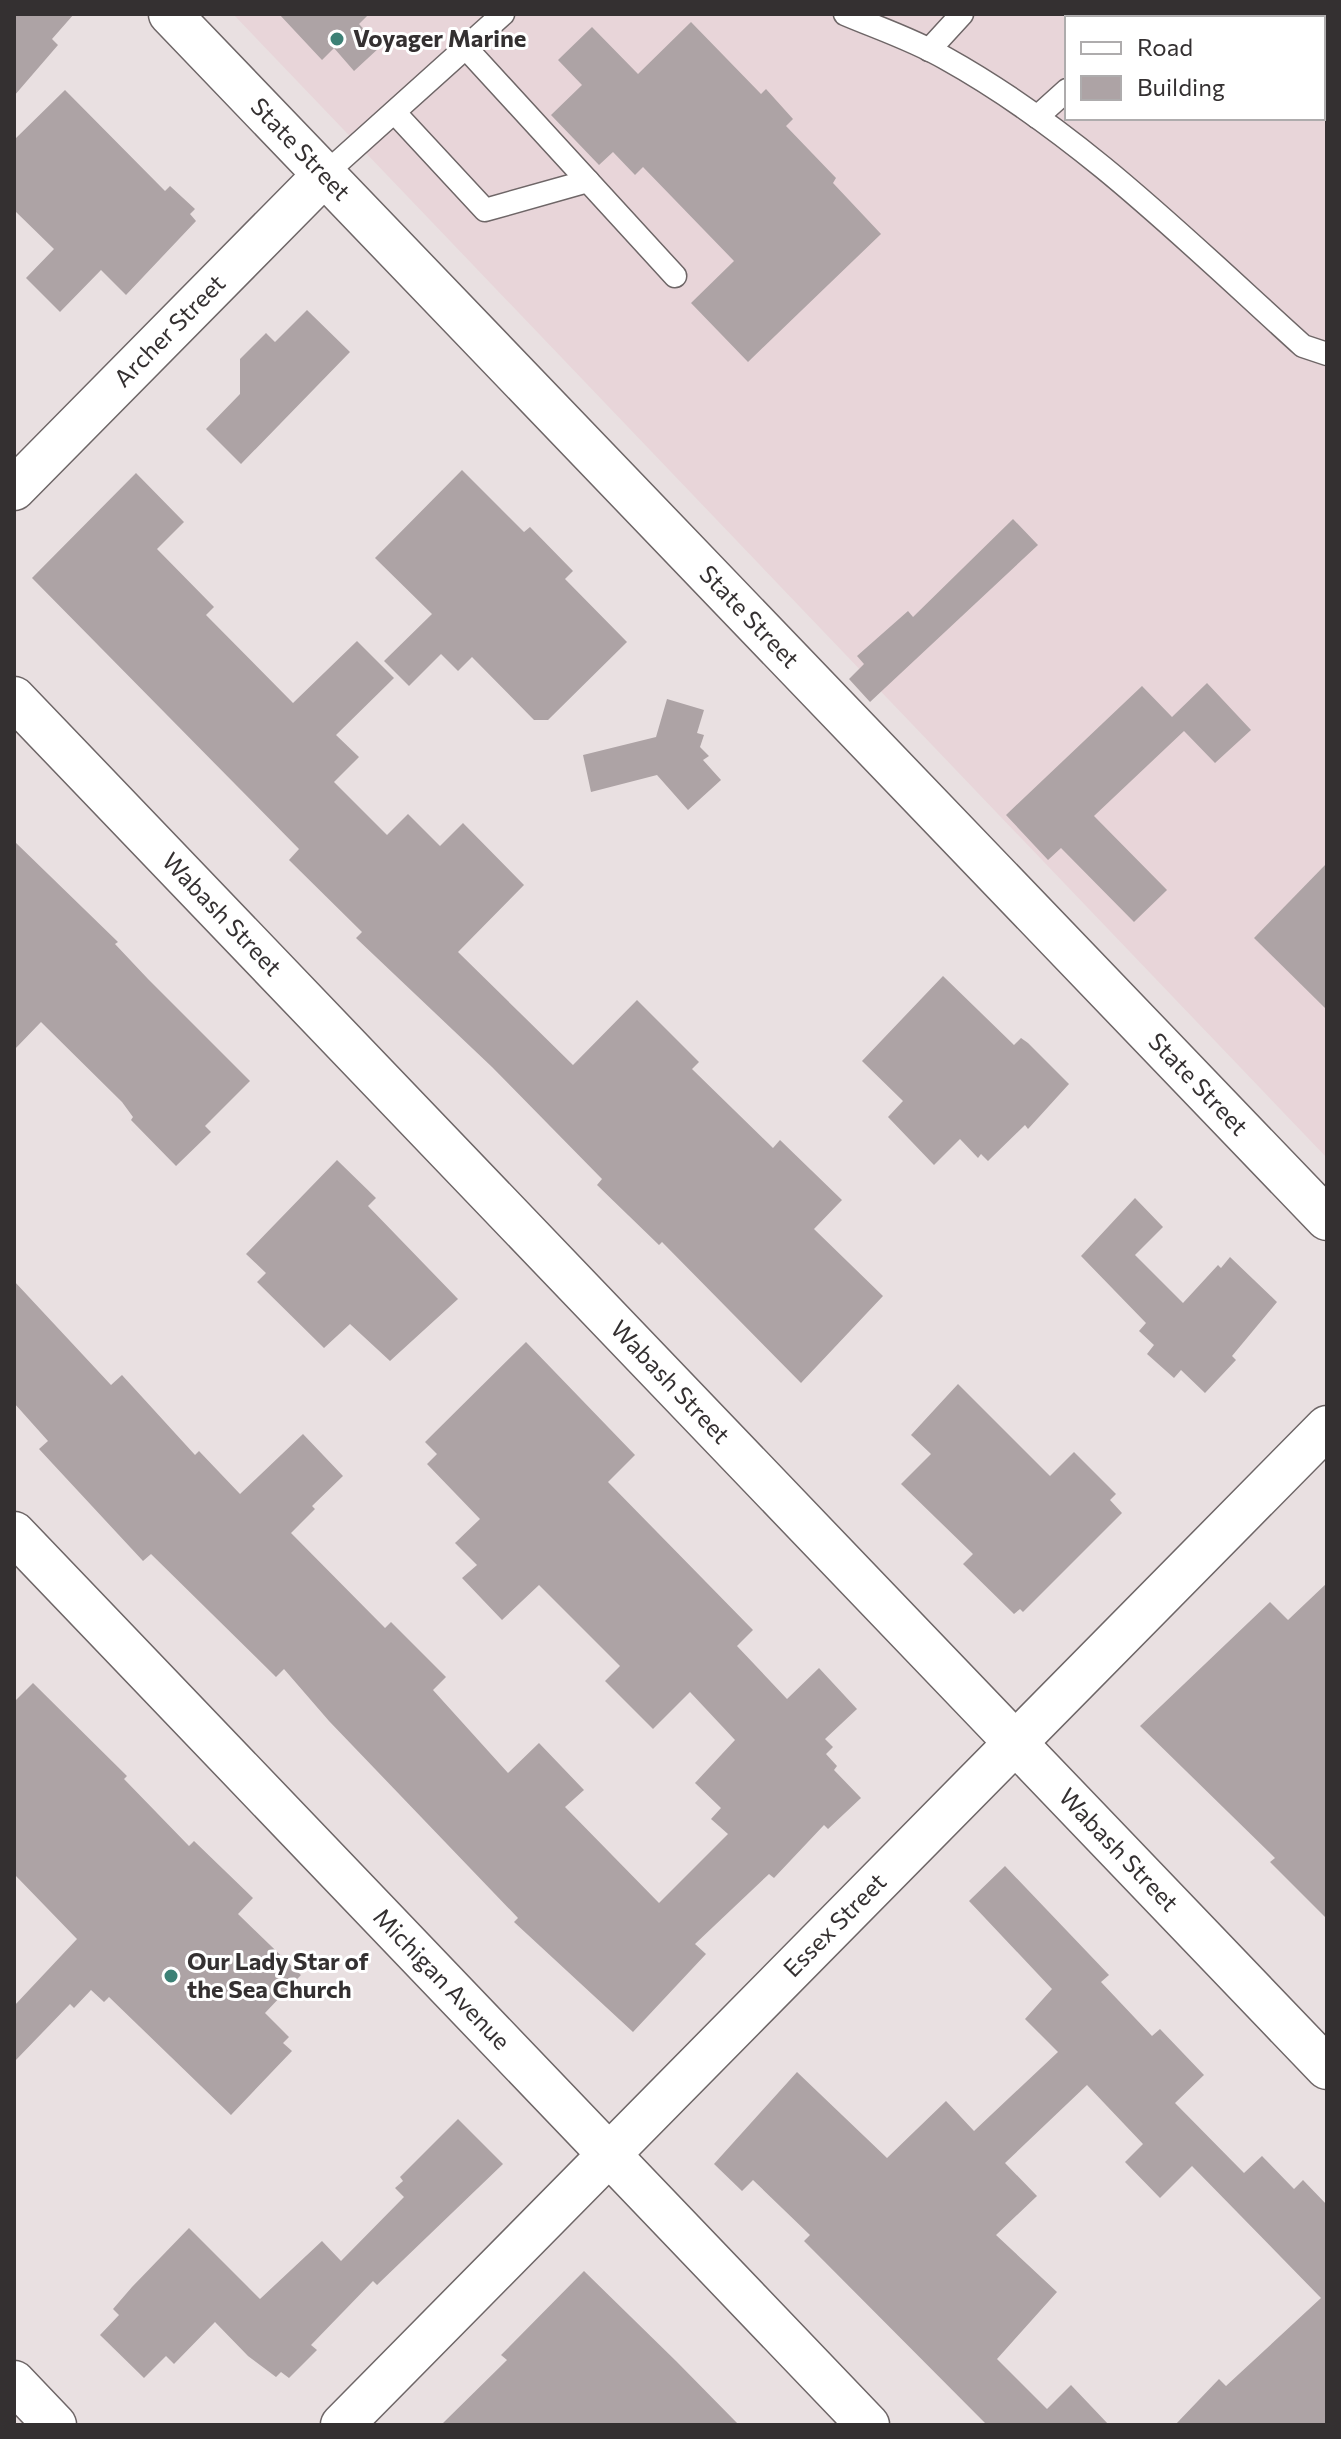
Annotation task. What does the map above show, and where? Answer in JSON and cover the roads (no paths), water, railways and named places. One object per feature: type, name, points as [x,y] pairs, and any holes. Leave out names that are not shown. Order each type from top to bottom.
[{"type":"street","name":"State Street","points":[[170,14],[1327,1219]]},
{"type":"street","name":"Archer Street","points":[[14,489],[325,174]]},
{"type":"street","name":"Wabash Street","points":[[14,698],[1327,2068]]},
{"type":"street","name":"Essex Street","points":[[342,2425],[1327,1427]]},
{"type":"street","name":"Michigan Avenue","points":[[14,1533],[868,2425]]},
{"type":"street","points":[[14,2382],[55,2425]]},
{"type":"lane","points":[[325,174],[503,14]]},
{"type":"lane","points":[[845,14],[929,50],[1037,117],[1092,156],[1303,346],[1327,354]]},
{"type":"lane","points":[[929,50],[962,14]]},
{"type":"lane","points":[[466,48],[675,276]]},
{"type":"lane","points":[[1037,117],[1065,92]]},
{"type":"lane","points":[[395,113],[485,210],[588,181]]},
{"type":"place","name":"Voyager Marine","points":[[337,39]]},
{"type":"place","name":"Our Lady Star of the Sea Church","points":[[171,1976]]}]
